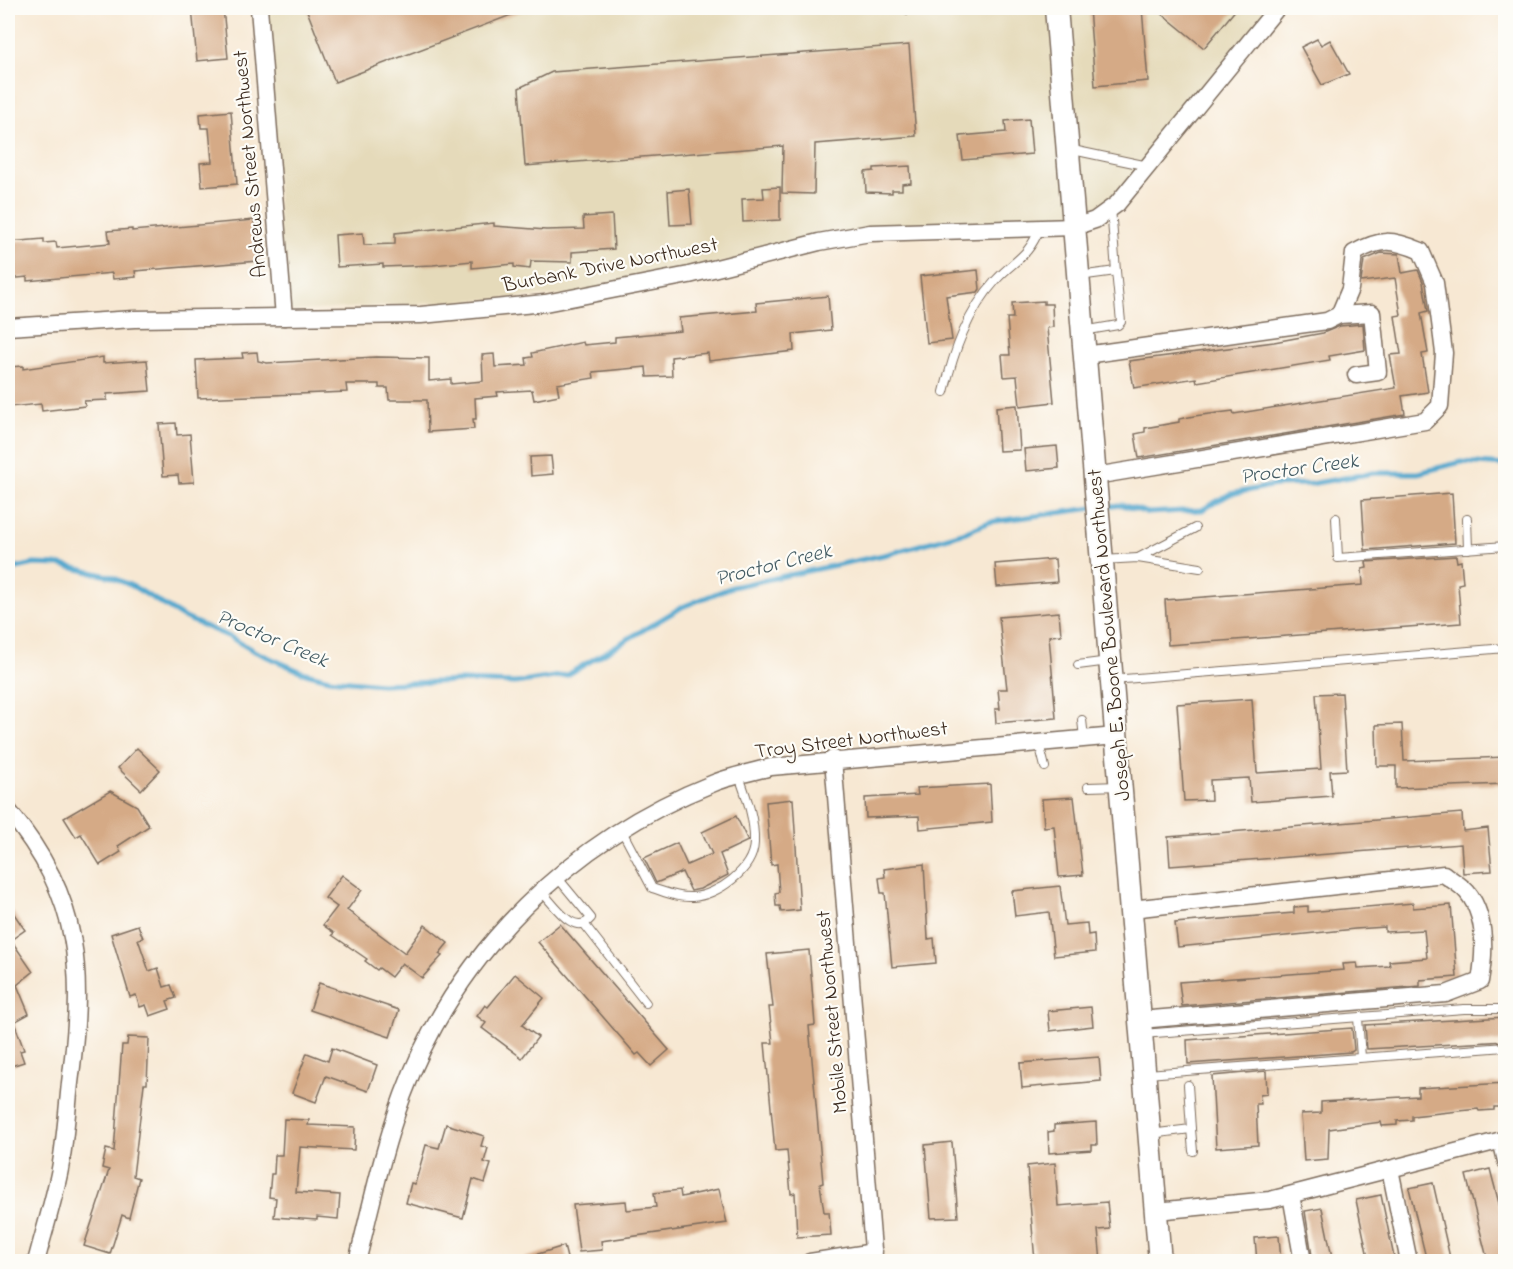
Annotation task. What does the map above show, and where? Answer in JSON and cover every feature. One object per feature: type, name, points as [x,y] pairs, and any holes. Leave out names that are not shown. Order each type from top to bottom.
[{"type":"main road","name":"Joseph E. Boone Boulevard Northwest","points":[[1056,8],[1160,1262]]},
{"type":"street","name":"Andrews Street Northwest","points":[[259,8],[284,317]]},
{"type":"street","points":[[1074,227],[1095,220],[1111,208],[1277,8]]},
{"type":"street","name":"Burbank Drive Northwest","points":[[8,327],[134,319],[421,315],[545,303],[689,275],[819,242],[870,233],[1074,227]]},
{"type":"street","points":[[1095,484],[1425,421],[1440,406],[1444,353],[1435,283],[1421,251],[1398,241],[1374,242],[1354,253],[1350,289],[1339,315]]},
{"type":"street","points":[[1085,355],[1327,321],[1339,315],[1372,313],[1378,372],[1356,375]]},
{"type":"street","name":"Troy Street Northwest","points":[[357,1262],[378,1176],[403,1095],[431,1031],[468,972],[507,924],[557,877],[622,831],[670,803],[715,783],[771,767],[833,759],[1116,736]]},
{"type":"street","name":"Mobile Street Northwest","points":[[833,759],[874,1257]]},
{"type":"street","points":[[8,810],[29,836],[55,882],[72,933],[79,981],[77,1024],[60,1169],[36,1262]]},
{"type":"street","points":[[1131,909],[1444,874],[1467,893],[1481,922],[1484,953],[1480,981],[1446,994],[1141,1028]]},
{"type":"street","points":[[1156,1211],[1269,1200],[1503,1140],[1506,1161]]},
{"type":"street","points":[[1390,1169],[1409,1262]]},
{"type":"street","points":[[1291,1195],[1304,1262]]},
{"type":"street","points":[[810,1262],[874,1257]]},
{"type":"lane","points":[[908,10],[932,8]]},
{"type":"lane","points":[[1068,149],[1148,166]]},
{"type":"lane","points":[[1083,331],[1118,325],[1120,322],[1111,208]]},
{"type":"lane","points":[[944,392],[955,347],[974,310],[996,280],[1032,248],[1040,228]]},
{"type":"lane","points":[[1078,276],[1116,271]]},
{"type":"lane","points":[[1335,518],[1338,558],[1506,546]]},
{"type":"lane","points":[[1467,519],[1468,549]]},
{"type":"lane","points":[[1138,558],[1195,528]]},
{"type":"lane","points":[[1101,560],[1138,558],[1200,568]]},
{"type":"lane","points":[[1078,664],[1111,670],[1506,648]]},
{"type":"lane","points":[[1082,720],[1084,738]]},
{"type":"lane","points":[[1039,742],[1045,766]]},
{"type":"lane","points":[[622,831],[652,888],[679,897],[696,897],[735,880],[754,846],[751,808],[739,776]]},
{"type":"lane","points":[[1088,787],[1120,786]]},
{"type":"lane","points":[[541,891],[572,924],[579,927],[585,925],[591,918],[557,877]]},
{"type":"lane","points":[[585,925],[646,1003]]},
{"type":"lane","points":[[1141,1028],[1358,1018],[1464,1009],[1506,1009]]},
{"type":"lane","points":[[1358,1018],[1361,1057]]},
{"type":"lane","points":[[1145,1074],[1506,1047]]},
{"type":"lane","points":[[1188,1085],[1193,1151]]},
{"type":"lane","points":[[1150,1134],[1191,1130]]},
{"type":"shaded area","points":[[267,8],[1273,8],[1094,222],[844,237],[574,294],[284,312]]},
{"type":"building","points":[[192,8],[223,8],[228,58],[197,61]]},
{"type":"building","points":[[306,8],[526,8],[527,9],[335,82]]},
{"type":"building","points":[[1089,8],[1142,8],[1148,81],[1095,86]]},
{"type":"building","points":[[1155,8],[1237,8],[1204,48]]},
{"type":"building","points":[[1317,39],[1321,45],[1330,40],[1349,74],[1322,85],[1301,47]]},
{"type":"building","points":[[909,45],[916,136],[815,144],[814,194],[782,193],[783,146],[525,166],[519,88],[552,72]]},
{"type":"building","points":[[231,111],[237,184],[202,187],[200,163],[212,162],[209,128],[201,128],[200,114]]},
{"type":"building","points":[[1029,119],[1032,154],[963,160],[960,136],[1006,132],[1005,121]]},
{"type":"building","points":[[910,166],[911,183],[902,184],[902,190],[892,190],[892,193],[866,192],[865,172],[874,171],[874,168]]},
{"type":"building","points":[[780,187],[780,220],[743,222],[742,199],[764,198],[763,188]]},
{"type":"building","points":[[689,189],[692,224],[670,225],[668,191]]},
{"type":"building","points":[[612,215],[614,249],[572,252],[572,262],[531,261],[530,269],[514,267],[514,264],[472,268],[472,261],[433,265],[383,267],[383,264],[337,267],[335,235],[363,233],[364,245],[395,244],[395,233],[494,223],[494,226],[546,230],[584,229],[583,217]]},
{"type":"building","points":[[254,220],[258,261],[135,271],[136,277],[113,279],[112,273],[27,281],[27,277],[8,279],[8,242],[44,239],[44,243],[56,242],[57,248],[110,243],[108,231],[132,229],[132,231]]},
{"type":"building","points":[[1381,253],[1399,254],[1402,273],[1418,270],[1423,282],[1428,311],[1421,313],[1428,353],[1422,354],[1428,392],[1402,396],[1405,414],[1139,458],[1135,434],[1145,432],[1145,428],[1179,422],[1179,419],[1194,416],[1233,411],[1234,414],[1396,388],[1390,355],[1401,354],[1395,316],[1401,315],[1395,278],[1361,282],[1364,260]]},
{"type":"building","points":[[978,270],[980,289],[978,292],[946,296],[952,340],[927,343],[920,276]]},
{"type":"building","points":[[828,296],[831,330],[793,334],[794,351],[709,361],[708,353],[671,357],[672,376],[647,377],[646,367],[593,372],[594,378],[557,384],[559,395],[534,400],[532,390],[497,392],[498,396],[475,398],[474,429],[428,432],[427,400],[389,400],[388,388],[379,388],[379,384],[346,384],[347,392],[198,398],[196,360],[243,358],[242,353],[257,352],[258,361],[267,363],[376,357],[429,358],[429,381],[451,379],[451,384],[483,381],[482,355],[494,354],[495,367],[527,365],[526,358],[533,357],[532,353],[583,342],[584,345],[615,342],[615,337],[681,331],[679,318],[757,311],[756,303]]},
{"type":"building","points":[[1044,301],[1044,304],[1052,304],[1053,327],[1047,328],[1054,402],[1020,406],[1017,376],[1004,377],[1002,355],[1010,355],[1007,318],[1013,318],[1012,303]]},
{"type":"building","points":[[1363,324],[1365,350],[1329,356],[1330,360],[1197,382],[1196,378],[1134,388],[1129,361],[1274,342],[1323,333],[1340,326]]},
{"type":"building","points":[[103,357],[103,363],[147,360],[150,391],[107,394],[107,400],[84,401],[85,406],[42,411],[41,404],[8,407],[8,367],[23,366],[23,369]]},
{"type":"building","points":[[1017,405],[1020,450],[999,451],[996,407]]},
{"type":"building","points":[[176,423],[177,435],[190,434],[194,482],[179,483],[178,475],[163,476],[159,424]]},
{"type":"building","points":[[1057,446],[1059,468],[1026,471],[1024,449]]},
{"type":"building","points":[[551,456],[553,474],[531,476],[530,457]]},
{"type":"building","points":[[1452,493],[1455,543],[1365,550],[1362,500]]},
{"type":"building","points":[[1456,556],[1457,562],[1461,561],[1463,583],[1458,584],[1461,623],[1168,645],[1165,600],[1363,585],[1362,569],[1367,568],[1366,562]]},
{"type":"building","points":[[1055,559],[1057,582],[997,587],[995,564]]},
{"type":"building","points":[[1059,612],[1061,635],[1049,636],[1056,718],[996,723],[995,709],[1000,709],[998,689],[1007,689],[999,617]]},
{"type":"building","points":[[1342,693],[1347,770],[1330,771],[1332,796],[1251,802],[1249,778],[1210,780],[1211,800],[1184,801],[1177,704],[1252,699],[1257,773],[1321,769],[1316,694]]},
{"type":"building","points":[[1402,724],[1404,761],[1506,757],[1506,784],[1396,788],[1396,766],[1377,766],[1376,725]]},
{"type":"building","points":[[137,748],[160,770],[141,790],[118,768]]},
{"type":"building","points":[[990,784],[992,822],[920,829],[919,816],[866,818],[865,798],[918,795],[917,788]]},
{"type":"building","points":[[110,791],[137,806],[149,826],[118,846],[121,852],[100,865],[81,834],[76,837],[64,818]]},
{"type":"building","points":[[1074,797],[1083,875],[1059,877],[1054,826],[1044,827],[1042,799]]},
{"type":"building","points":[[793,799],[800,910],[781,912],[780,906],[776,906],[775,893],[779,892],[777,864],[771,865],[766,802]]},
{"type":"building","points":[[1462,813],[1463,831],[1488,828],[1492,871],[1463,873],[1461,844],[1170,866],[1168,837]]},
{"type":"building","points":[[736,816],[748,841],[720,854],[728,875],[691,891],[682,872],[656,883],[644,858],[677,843],[687,865],[712,854],[702,832]]},
{"type":"building","points":[[924,864],[928,939],[934,938],[936,963],[892,967],[885,893],[881,893],[879,878],[885,877],[884,869]]},
{"type":"building","points":[[342,875],[362,890],[347,910],[405,953],[425,925],[448,943],[439,954],[442,956],[422,978],[402,963],[391,977],[379,968],[377,970],[365,961],[367,959],[332,935],[334,933],[323,925],[337,907],[325,898]]},
{"type":"building","points":[[1060,886],[1065,925],[1087,923],[1088,935],[1094,934],[1095,952],[1054,956],[1049,912],[1015,916],[1012,891]]},
{"type":"building","points":[[1413,903],[1413,908],[1451,905],[1457,977],[1420,980],[1420,986],[1182,1006],[1179,982],[1344,970],[1343,964],[1357,963],[1358,968],[1390,966],[1389,961],[1427,958],[1424,930],[1385,932],[1385,927],[1355,929],[1178,947],[1175,923],[1294,913],[1294,907],[1308,906],[1308,912]]},
{"type":"building","points":[[8,905],[25,930],[11,940],[33,972],[17,985],[29,1014],[14,1022],[24,1050],[20,1051],[24,1062],[8,1067]]},
{"type":"building","points":[[560,924],[669,1050],[651,1066],[639,1053],[636,1055],[538,942]]},
{"type":"building","points":[[138,925],[143,938],[138,939],[149,971],[158,968],[164,987],[171,985],[176,998],[167,1001],[170,1009],[150,1016],[146,1005],[140,1007],[136,995],[130,997],[111,934]]},
{"type":"building","points":[[809,950],[815,1025],[809,1026],[823,1183],[820,1184],[824,1212],[829,1212],[831,1235],[797,1237],[795,1193],[791,1194],[787,1150],[775,1151],[765,1043],[773,1043],[769,1007],[773,1007],[767,954]]},
{"type":"building","points":[[515,974],[544,998],[522,1025],[538,1037],[522,1058],[482,1028],[486,1023],[477,1016],[485,1005],[488,1007]]},
{"type":"building","points":[[319,983],[399,1010],[390,1037],[310,1010]]},
{"type":"building","points":[[1091,1007],[1093,1026],[1050,1031],[1048,1011]]},
{"type":"building","points":[[1506,1017],[1506,1041],[1367,1049],[1365,1025]]},
{"type":"building","points":[[1352,1028],[1354,1050],[1351,1052],[1188,1064],[1187,1040]]},
{"type":"building","points":[[128,1037],[149,1038],[147,1084],[144,1084],[133,1176],[139,1178],[129,1218],[122,1215],[110,1254],[84,1246],[109,1170],[102,1168],[106,1149],[114,1151],[122,1045],[127,1045]]},
{"type":"building","points":[[332,1048],[377,1065],[368,1091],[326,1076],[316,1102],[292,1093],[307,1053],[328,1061]]},
{"type":"building","points":[[1099,1057],[1101,1081],[1022,1088],[1020,1063]]},
{"type":"building","points":[[1266,1071],[1267,1094],[1260,1095],[1261,1104],[1256,1104],[1258,1145],[1216,1148],[1212,1076]]},
{"type":"building","points":[[1506,1083],[1506,1107],[1494,1107],[1494,1110],[1479,1111],[1478,1109],[1412,1116],[1412,1120],[1397,1121],[1397,1125],[1382,1126],[1381,1122],[1329,1129],[1328,1159],[1304,1161],[1301,1114],[1321,1113],[1321,1102],[1418,1096],[1418,1088]]},
{"type":"building","points":[[284,1119],[309,1120],[308,1125],[355,1127],[354,1150],[300,1147],[296,1192],[340,1195],[338,1219],[274,1217],[276,1198],[269,1197],[271,1174],[274,1174],[275,1155],[282,1155]]},
{"type":"building","points":[[1096,1122],[1097,1145],[1092,1145],[1092,1150],[1049,1153],[1048,1132],[1054,1131],[1054,1125]]},
{"type":"building","points":[[446,1124],[484,1136],[481,1146],[488,1148],[484,1162],[491,1164],[485,1183],[473,1179],[463,1218],[406,1203],[411,1183],[415,1184],[426,1145],[439,1148]]},
{"type":"building","points":[[952,1142],[958,1217],[931,1218],[925,1145]]},
{"type":"building","points":[[1055,1163],[1058,1206],[1107,1202],[1110,1229],[1098,1230],[1101,1262],[1035,1262],[1027,1166]]},
{"type":"building","points":[[1490,1169],[1506,1230],[1506,1259],[1495,1262],[1488,1262],[1466,1175]]},
{"type":"building","points":[[1433,1183],[1451,1262],[1427,1262],[1409,1188]]},
{"type":"building","points":[[719,1189],[727,1223],[601,1241],[602,1250],[579,1252],[573,1205],[626,1201],[627,1210],[656,1207],[654,1193],[680,1190],[681,1197]]},
{"type":"building","points":[[1381,1195],[1395,1262],[1369,1262],[1356,1200]]},
{"type":"building","points":[[1322,1208],[1333,1262],[1313,1262],[1305,1211]]},
{"type":"building","points":[[1279,1236],[1281,1262],[1257,1262],[1255,1238]]},
{"type":"building","points":[[564,1246],[568,1262],[526,1262],[525,1258]]},
{"type":"waterway","name":"Proctor Creek","points":[[1103,507],[1122,505],[1148,513],[1202,510],[1230,494],[1276,485],[1310,484],[1373,473],[1418,473],[1461,462],[1506,465]]},
{"type":"waterway","name":"Proctor Creek","points":[[8,570],[34,564],[61,565],[112,577],[136,588],[183,617],[230,637],[254,651],[302,672],[329,679],[381,684],[461,681],[515,683],[567,675],[682,607],[732,587],[888,554],[966,532],[989,522],[1093,508]]}]
